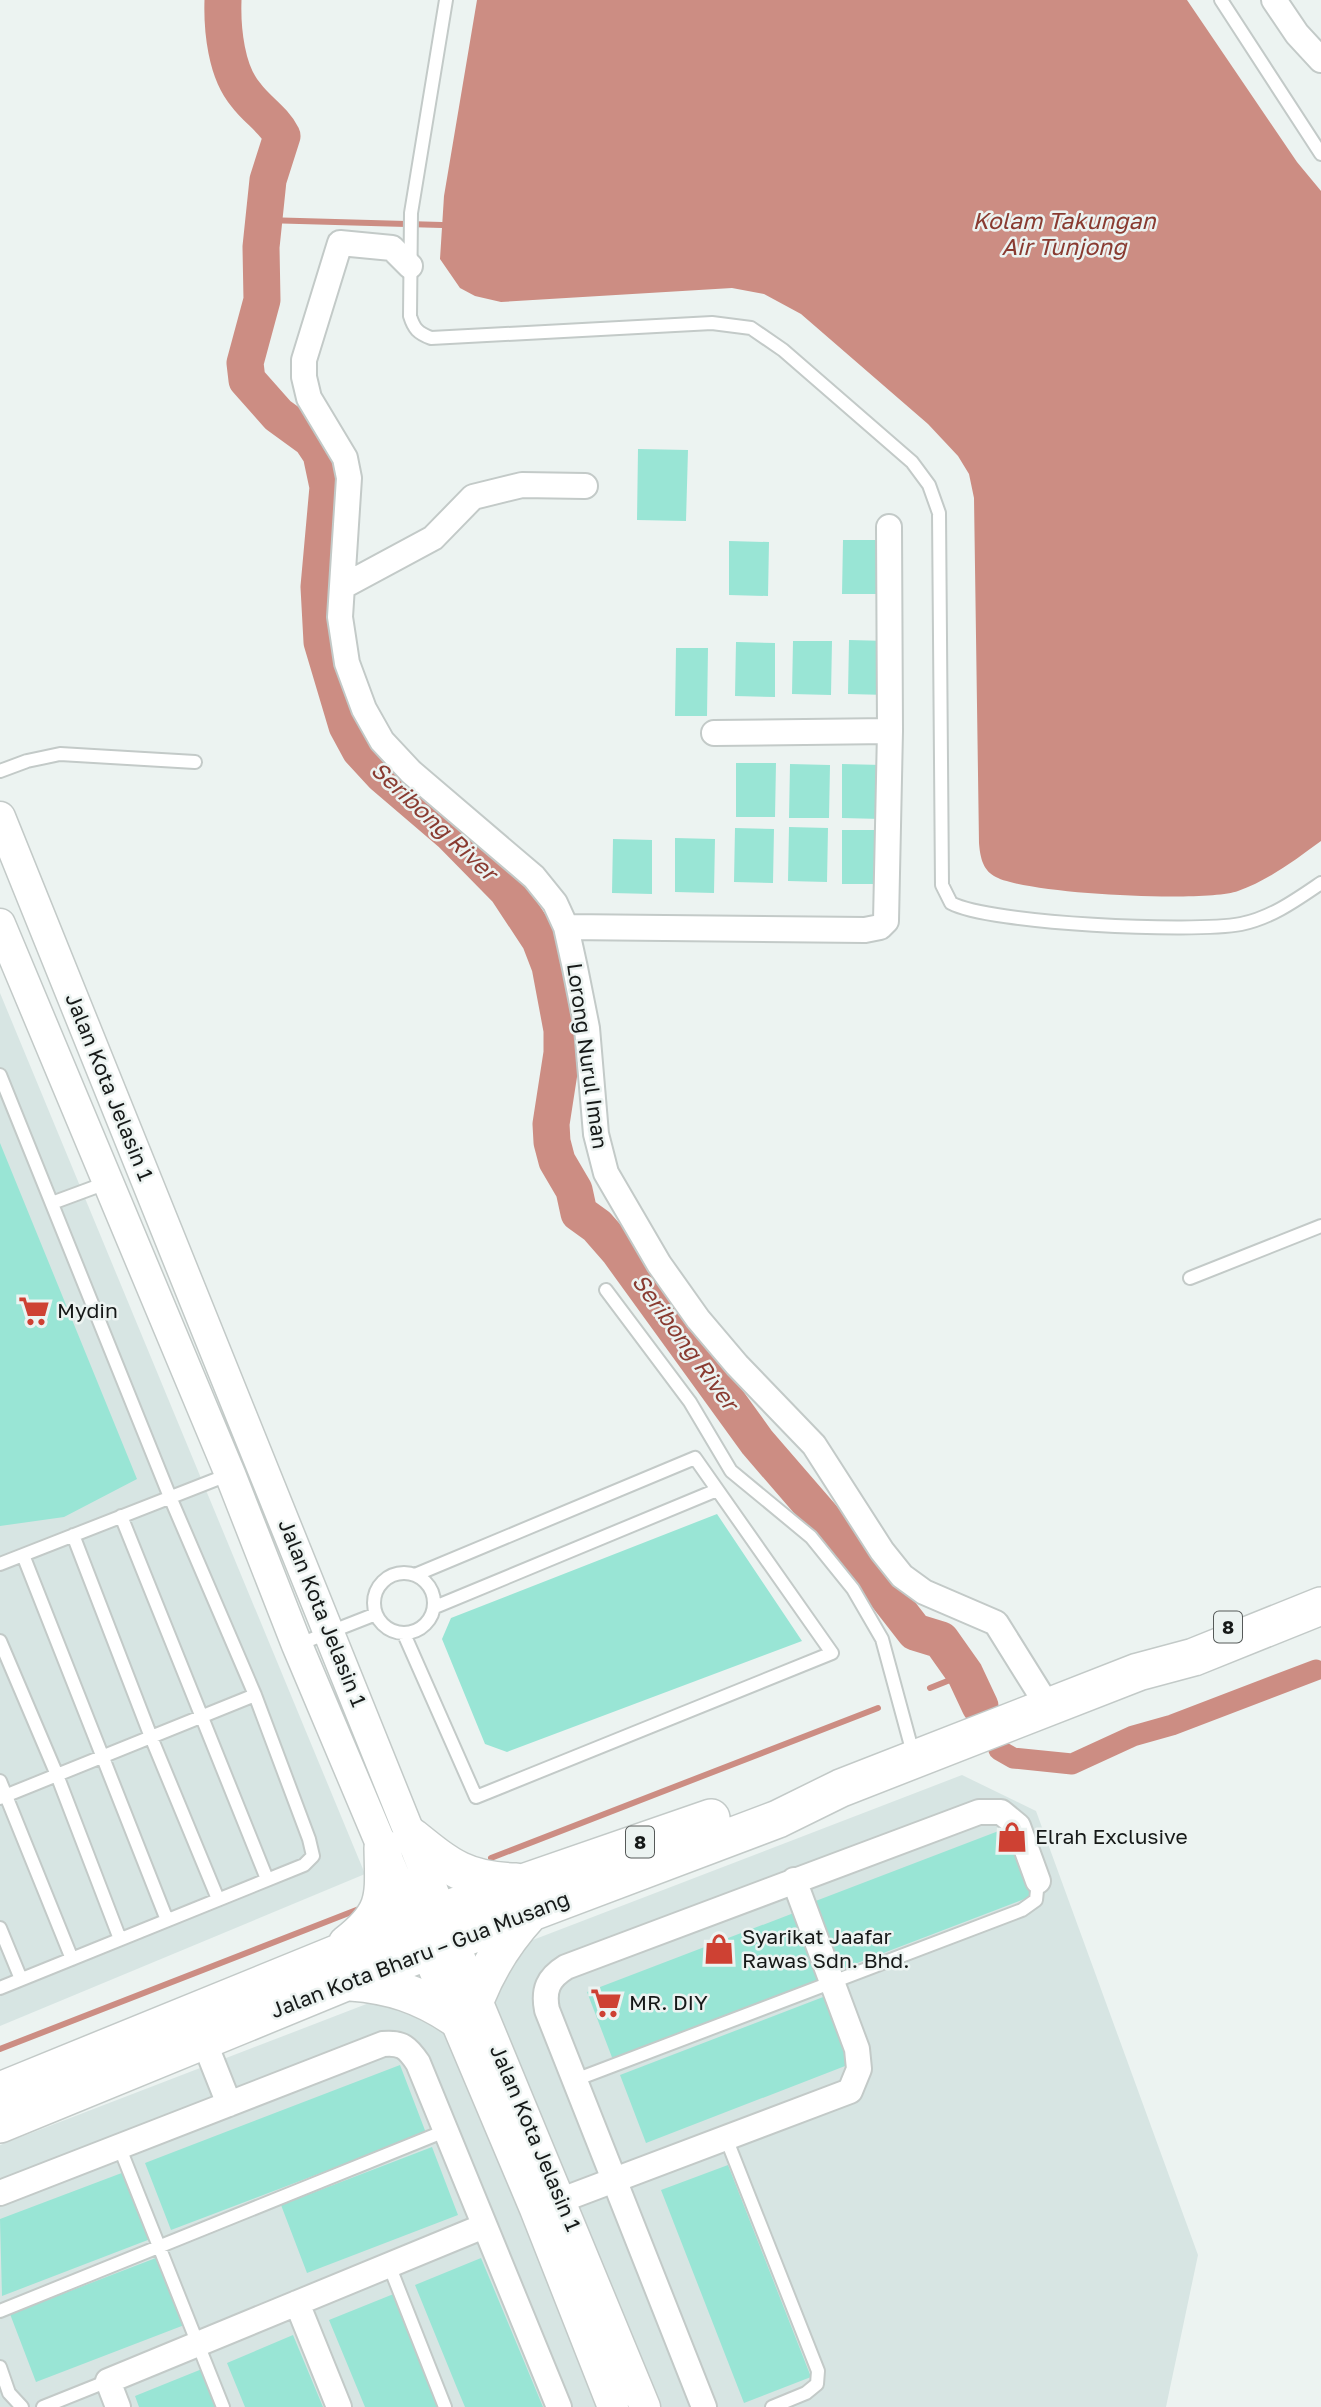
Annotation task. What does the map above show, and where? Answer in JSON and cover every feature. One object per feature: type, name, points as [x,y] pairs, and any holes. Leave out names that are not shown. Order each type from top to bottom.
[{"type":"main road","name":"Jalan Kota Bharu – Gua Musang","points":[[1138,1672],[1165,1654],[1321,1586]]},
{"type":"main road","name":"Jalan Kota Bharu – Gua Musang","points":[[0,2091],[529,1896],[778,1819],[841,1788],[1138,1672],[1194,1657],[1321,1606]]},
{"type":"main road","points":[[397,1842],[467,1876],[491,1881],[529,1896],[512,1932],[465,2007],[428,1999],[341,1967],[381,1909],[397,1842]]},
{"type":"main road","name":"Jalan Kota Bharu – Gua Musang","points":[[0,2124],[204,2041],[341,1967]]},
{"type":"street","points":[[1274,0],[1297,34],[1321,60]]},
{"type":"street","name":"Lorong Nurul Iman","points":[[410,266],[392,248],[340,243],[304,360],[309,398],[336,439],[349,478],[340,617],[347,663],[364,709],[382,741],[411,772],[534,877],[555,903],[566,927],[587,1028],[596,1134],[606,1173],[622,1204],[698,1319],[737,1365],[814,1445],[882,1551],[902,1576],[924,1592],[996,1623],[1049,1708]]},
{"type":"street","points":[[342,587],[433,538],[473,498],[522,485],[585,486]]},
{"type":"street","points":[[566,927],[865,930],[880,927],[888,912],[890,527]]},
{"type":"street","points":[[714,733],[890,731]]},
{"type":"street","name":"Jalan Kota Jelasin 1","points":[[1,823],[329,1632],[397,1842]]},
{"type":"street","points":[[0,925],[230,1474],[297,1645],[397,1842],[549,2204],[613,2407]]},
{"type":"street","points":[[704,2407],[544,1995],[555,1974],[794,1880],[979,1812],[1001,1812],[1018,1826],[1038,1881]]},
{"type":"street","points":[[549,2204],[850,2091],[859,2069],[857,2049],[794,1880]]},
{"type":"street","points":[[204,2041],[229,2104]]},
{"type":"street","points":[[0,2193],[383,2044],[397,2043],[409,2050],[418,2063],[559,2407]]},
{"type":"street","name":"Jalan Kota Jelasin 1","points":[[549,2204],[645,2407]]},
{"type":"street","points":[[118,2407],[108,2381],[484,2226]]},
{"type":"street","points":[[297,2303],[339,2407]]},
{"type":"lane","points":[[446,0],[411,213],[410,316],[419,333],[430,338],[712,323],[751,328],[783,350],[912,462],[929,485],[939,513],[942,886],[951,903],[976,913],[1128,926],[1239,925],[1284,908],[1321,883]]},
{"type":"lane","points":[[1221,0],[1321,154]]},
{"type":"lane","points":[[0,771],[27,761],[60,754],[195,762]]},
{"type":"lane","points":[[0,1075],[170,1497],[255,1695],[313,1856],[304,1865],[0,1988]]},
{"type":"lane","points":[[51,1203],[106,1183]]},
{"type":"lane","points":[[1190,1278],[1321,1226]]},
{"type":"lane","points":[[606,1290],[690,1402],[731,1471],[811,1537],[853,1589],[883,1640],[915,1760]]},
{"type":"lane","points":[[404,1634],[476,1797],[832,1653],[695,1458],[415,1575],[396,1574],[380,1585],[374,1604],[376,1614],[387,1628],[404,1634],[413,1633],[428,1623],[435,1607],[431,1588],[415,1575]]},
{"type":"lane","points":[[0,1564],[230,1474]]},
{"type":"lane","points":[[435,1607],[717,1490]]},
{"type":"lane","points":[[121,1516],[267,1880]]},
{"type":"lane","points":[[73,1535],[150,1737],[218,1899]]},
{"type":"lane","points":[[23,1555],[105,1756],[167,1920]]},
{"type":"lane","points":[[297,1645],[376,1614]]},
{"type":"lane","points":[[0,1642],[57,1775],[120,1939]]},
{"type":"lane","points":[[3,1796],[255,1695]]},
{"type":"lane","points":[[0,1781],[3,1796],[72,1959]]},
{"type":"lane","points":[[575,2080],[1022,1910],[1036,1900],[1038,1881]]},
{"type":"lane","points":[[0,1928],[21,1979]]},
{"type":"lane","points":[[0,2311],[445,2131]]},
{"type":"lane","points":[[726,2138],[818,2371],[817,2384],[806,2393],[772,2407]]},
{"type":"lane","points":[[119,2146],[223,2407]]},
{"type":"lane","points":[[389,2265],[445,2407]]},
{"type":"lane","points":[[0,2367],[9,2393],[22,2407]]},
{"type":"lane","points":[[43,2407],[108,2381]]},
{"type":"shaded area","points":[[0,993],[365,1874],[0,2026]]},
{"type":"shaded area","points":[[962,1775],[1036,1811],[1198,2255],[1166,2407],[0,2407],[0,2145]]},
{"type":"water","name":"Kolam Takungan Air Tunjong","points":[[477,0],[1187,0],[1297,162],[1321,191],[1321,841],[1260,881],[1238,891],[1219,895],[1154,896],[1075,892],[1011,882],[990,873],[982,861],[979,843],[974,498],[969,474],[958,456],[928,424],[801,314],[764,294],[732,288],[501,302],[475,296],[460,288],[440,259],[444,196]]},
{"type":"building","points":[[638,449],[688,450],[686,521],[637,520]]},
{"type":"building","points":[[843,540],[883,540],[882,594],[842,594]]},
{"type":"building","points":[[729,541],[769,542],[768,596],[729,595]]},
{"type":"building","points":[[849,640],[888,641],[887,695],[848,694]]},
{"type":"building","points":[[793,641],[832,641],[831,695],[792,694]]},
{"type":"building","points":[[736,642],[775,643],[775,697],[735,696]]},
{"type":"building","points":[[676,648],[708,648],[707,716],[675,716]]},
{"type":"building","points":[[736,763],[776,763],[775,817],[736,817]]},
{"type":"building","points":[[790,764],[830,765],[829,818],[789,818]]},
{"type":"building","points":[[842,764],[882,765],[881,819],[842,818]]},
{"type":"building","points":[[789,827],[828,828],[827,882],[788,881]]},
{"type":"building","points":[[735,828],[774,829],[773,883],[734,882]]},
{"type":"building","points":[[842,830],[882,830],[881,884],[842,884]]},
{"type":"building","points":[[675,838],[715,839],[714,893],[675,892]]},
{"type":"building","points":[[613,839],[652,840],[652,894],[612,893]]},
{"type":"building","name":"Mydin","points":[[0,1143],[137,1479],[64,1517],[0,1526]]},
{"type":"building","points":[[717,1514],[802,1641],[507,1752],[485,1744],[442,1639],[451,1618]]},
{"type":"building","points":[[1009,1827],[1035,1895],[839,1970],[813,1902]]},
{"type":"building","points":[[799,1911],[825,1978],[613,2060],[587,1992]]},
{"type":"building","points":[[831,1994],[858,2061],[646,2143],[620,2075]]},
{"type":"building","points":[[400,2065],[426,2133],[171,2230],[145,2163]]},
{"type":"building","points":[[432,2147],[458,2215],[307,2273],[281,2205]]},
{"type":"building","points":[[728,2165],[811,2377],[744,2403],[661,2190]]},
{"type":"building","points":[[127,2171],[153,2238],[2,2296],[0,2219]]},
{"type":"building","points":[[161,2256],[187,2324],[36,2382],[10,2314]]},
{"type":"building","points":[[481,2258],[543,2407],[465,2407],[457,2388],[415,2285]]},
{"type":"building","points":[[396,2293],[442,2407],[365,2407],[329,2320]]},
{"type":"building","points":[[293,2335],[323,2407],[245,2407],[227,2363]]},
{"type":"building","points":[[202,2369],[217,2407],[139,2407],[135,2396]]},
{"type":"waterway","name":"Seribong River","points":[[223,0],[223,24],[234,75],[246,95],[282,136],[268,180],[261,247],[262,300],[245,363],[247,380],[278,415],[311,439],[321,454],[328,487],[319,587],[322,642],[347,726],[360,750],[383,775],[452,834],[507,890],[540,940],[550,966],[562,1030],[562,1053],[551,1124],[552,1142],[557,1161],[574,1190],[579,1213],[597,1226],[618,1250],[757,1442],[859,1560],[915,1632],[941,1640],[965,1674],[980,1706]]},
{"type":"waterway","points":[[264,220],[442,225]]},
{"type":"waterway","points":[[999,1750],[1013,1758],[1072,1764],[1133,1736],[1172,1725],[1316,1670]]},
{"type":"waterway","points":[[930,1688],[965,1674]]},
{"type":"waterway","points":[[491,1858],[878,1708]]},
{"type":"waterway","points":[[0,2049],[359,1909]]},
{"type":"place","name":"Mydin","points":[[34,1311]]},
{"type":"place","name":"Elrah Exclusive","points":[[1012,1837]]},
{"type":"place","name":"Syarikat Jaafar Rawas Sdn. Bhd.","points":[[719,1949]]},
{"type":"place","name":"MR. DIY","points":[[606,2003]]}]
